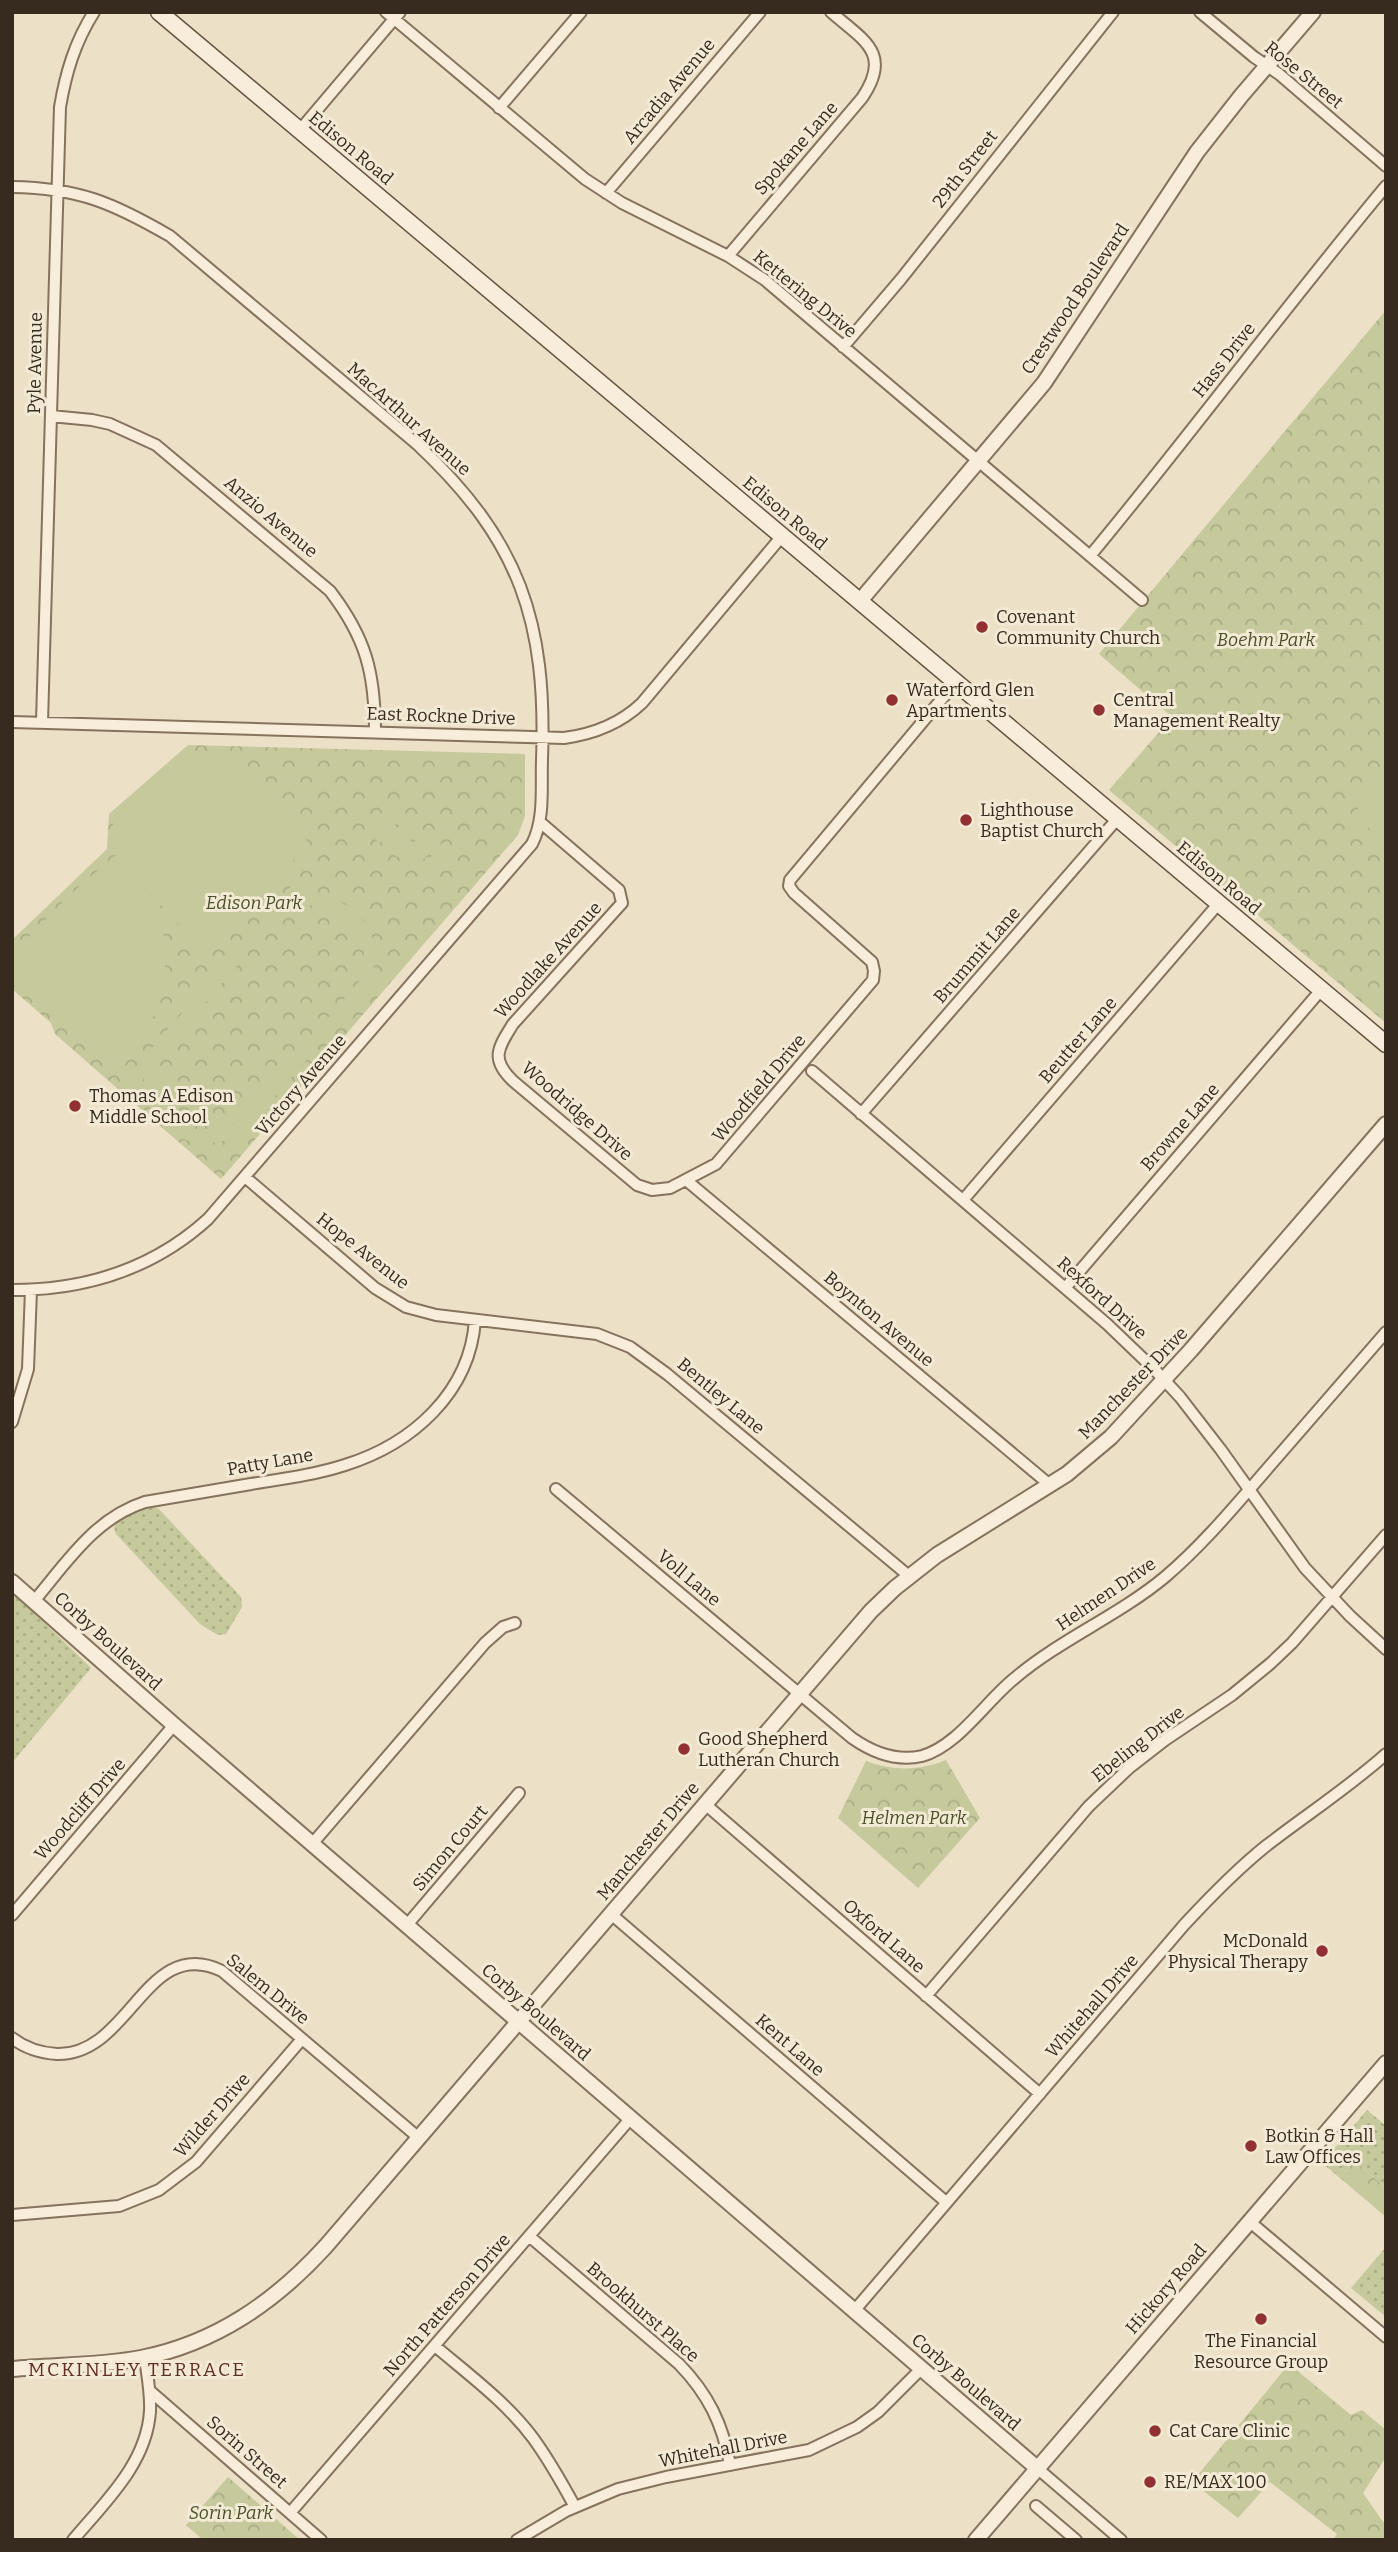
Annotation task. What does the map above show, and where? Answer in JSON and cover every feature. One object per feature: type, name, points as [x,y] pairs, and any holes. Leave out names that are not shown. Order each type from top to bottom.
[{"type":"main road","name":"Edison Road","points":[[159,12],[1386,1044]]},
{"type":"street","name":"Pyle Avenue","points":[[42,722],[60,107],[66,73],[77,41],[94,12]]},
{"type":"street","points":[[499,108],[581,12]]},
{"type":"street","name":"Arcadia Avenue","points":[[606,193],[760,12]]},
{"type":"street","name":"Spokane Lane","points":[[728,256],[862,98],[875,74],[874,55],[867,43],[831,12]]},
{"type":"street","name":"29th Street","points":[[844,347],[1113,12]]},
{"type":"street","name":"Rose Street","points":[[1199,12],[1268,66],[1386,166]]},
{"type":"street","name":"Crestwood Boulevard","points":[[860,601],[1020,413],[1069,347],[1197,152],[1313,12]]},
{"type":"street","points":[[300,130],[393,15]]},
{"type":"street","name":"Kettering Drive","points":[[393,15],[575,172],[606,193],[728,256],[765,280],[1142,600]]},
{"type":"street","name":"Hass Drive","points":[[1090,555],[1157,475],[1386,186]]},
{"type":"street","name":"MacArthur Avenue","points":[[12,187],[57,189],[103,201],[129,212],[170,236],[418,444],[447,473],[493,529],[518,581],[539,653],[543,737],[540,822]]},
{"type":"street","name":"Anzio Avenue","points":[[51,416],[110,424],[156,445],[330,591],[346,611],[365,646],[374,689],[375,732]]},
{"type":"street","name":"East Rockne Drive","points":[[12,722],[564,738],[588,734],[631,713],[782,536]]},
{"type":"street","name":"Woodfield Drive","points":[[652,1190],[670,1188],[716,1164],[873,980],[872,962],[794,892],[789,886],[790,880],[956,682]]},
{"type":"street","name":"Brummit Lane","points":[[862,1114],[1118,818]]},
{"type":"street","name":"Woodlake Avenue","points":[[500,1044],[513,1024],[565,963],[620,906],[622,898],[619,890],[540,822]]},
{"type":"street","name":"Victory Avenue","points":[[12,1290],[66,1287],[97,1281],[149,1261],[191,1235],[220,1206],[532,844],[540,822]]},
{"type":"street","name":"Beutter Lane","points":[[963,1200],[1219,903]]},
{"type":"street","name":"Browne Lane","points":[[1066,1287],[1321,990]]},
{"type":"street","name":"Woodridge Drive","points":[[500,1044],[498,1054],[505,1073],[637,1185],[652,1190]]},
{"type":"street","name":"Rexford Drive","points":[[812,1071],[1066,1287],[1165,1380],[1207,1432],[1305,1568],[1332,1598],[1386,1649]]},
{"type":"street","name":"Manchester Drive","points":[[12,2369],[145,2357],[211,2336],[233,2325],[273,2297],[326,2246],[871,1611],[909,1576],[959,1540],[1067,1474],[1111,1437],[1165,1380],[1386,1124]]},
{"type":"street","name":"Hope Avenue","points":[[245,1177],[384,1295],[419,1311],[475,1320]]},
{"type":"street","name":"Boynton Avenue","points":[[686,1180],[1049,1485]]},
{"type":"street","points":[[12,1422],[28,1369],[31,1290]]},
{"type":"street","name":"Bentley Lane","points":[[475,1320],[597,1334],[630,1347],[667,1374],[909,1576]]},
{"type":"street","name":"Patty Lane","points":[[34,1601],[97,1528],[130,1507],[145,1502],[318,1472],[363,1458],[412,1430],[456,1385],[470,1354],[475,1320]]},
{"type":"street","name":"Helmen Drive","points":[[799,1693],[852,1738],[874,1751],[911,1757],[933,1751],[954,1738],[996,1694],[1031,1664],[1126,1605],[1162,1579],[1198,1547],[1386,1332]]},
{"type":"street","name":"Voll Lane","points":[[556,1489],[799,1693]]},
{"type":"street","name":"Ebeling Drive","points":[[926,1996],[1070,1827],[1109,1786],[1165,1740],[1232,1695],[1271,1663],[1386,1535]]},
{"type":"street","name":"Corby Boulevard","points":[[12,1582],[174,1726],[1037,2469]]},
{"type":"street","points":[[312,1844],[485,1643],[503,1627],[515,1623]]},
{"type":"street","name":"Woodcliff Drive","points":[[12,1915],[174,1726]]},
{"type":"street","name":"Whitehall Drive","points":[[854,2311],[1222,1884],[1265,1847],[1355,1781],[1386,1754]]},
{"type":"street","name":"Simon Court","points":[[407,1925],[519,1793]]},
{"type":"street","name":"Oxford Lane","points":[[705,1804],[1040,2094]]},
{"type":"street","name":"Kent Lane","points":[[611,1914],[946,2202]]},
{"type":"street","name":"Salem Drive","points":[[12,2038],[29,2049],[52,2053],[74,2052],[114,2028],[155,1979],[182,1965],[210,1965],[222,1971],[419,2138]]},
{"type":"street","name":"Wilder Drive","points":[[12,2216],[118,2206],[159,2190],[196,2162],[302,2039]]},
{"type":"street","name":"Hickory Road","points":[[976,2540],[1386,2063]]},
{"type":"street","name":"North Patterson Drive","points":[[290,2513],[630,2119]]},
{"type":"street","points":[[1249,2221],[1386,2337]]},
{"type":"street","name":"Brookhurst Place","points":[[529,2236],[679,2364],[694,2381],[714,2410],[721,2426],[730,2465]]},
{"type":"street","points":[[435,2346],[510,2412],[548,2460],[575,2507]]},
{"type":"street","points":[[73,2540],[118,2486],[139,2454],[148,2427],[149,2391],[145,2357]]},
{"type":"street","name":"Whitehall Drive","points":[[517,2540],[575,2507],[618,2489],[666,2477],[809,2450],[834,2439],[878,2412],[921,2369]]},
{"type":"street","name":"Sorin Street","points":[[149,2391],[321,2540]]},
{"type":"street","points":[[1037,2469],[1121,2540]]},
{"type":"street","points":[[1037,2506],[1076,2540]]},
{"type":"green space","name":"Boehm Park","points":[[1386,310],[1386,1023],[1109,790],[1172,717],[1099,654]]},
{"type":"green space","name":"Edison Park","points":[[188,745],[525,754],[525,816],[518,835],[221,1179],[55,1034],[51,1023],[12,989],[12,940],[107,849],[109,814]]},
{"type":"green space","points":[[195,755],[215,755],[233,760],[261,776],[284,801],[308,844],[243,917],[213,941],[195,941],[145,888],[163,933],[163,987],[149,1025],[113,1069],[35,992],[37,989],[12,965],[12,954],[74,891],[116,855],[111,828],[136,793],[169,767]]},
{"type":"green space","points":[[1386,771],[1386,843],[1359,819],[1358,803]]},
{"type":"green space","points":[[391,801],[405,813],[380,843],[366,832]]},
{"type":"green space","points":[[408,815],[422,827],[397,857],[383,846]]},
{"type":"green space","points":[[425,829],[439,841],[414,871],[400,860]]},
{"type":"green space","points":[[442,843],[456,855],[431,885],[417,874]]},
{"type":"green space","points":[[299,877],[307,884],[297,896],[319,896],[338,901],[354,911],[366,924],[373,941],[375,959],[371,978],[360,997],[260,1114],[238,1135],[208,1143],[193,1142],[173,1134],[159,1122],[150,1108],[145,1092],[144,1074],[134,1084],[126,1078]],"holes":[[[314,905],[341,914],[358,932],[364,956],[358,983],[239,1120],[221,1129],[203,1131],[186,1128],[172,1120],[162,1107],[156,1091],[156,1073],[162,1054],[274,922],[297,907]]]},
{"type":"green space","points":[[150,1506],[159,1509],[241,1597],[242,1607],[226,1634],[218,1635],[200,1624],[116,1534],[114,1527],[119,1518]]},
{"type":"green space","points":[[12,1591],[91,1668],[12,1763]]},
{"type":"green space","name":"Helmen Park","points":[[946,1760],[980,1818],[918,1888],[838,1818],[866,1761],[886,1767],[906,1768]]},
{"type":"green space","points":[[1367,2110],[1386,2126],[1386,2188],[1355,2161],[1340,2178],[1322,2163]]},
{"type":"green space","points":[[1355,2161],[1386,2188],[1386,2217],[1340,2178]]},
{"type":"green space","points":[[1386,2247],[1386,2317],[1351,2288]]},
{"type":"green space","points":[[1289,2364],[1351,2415],[1362,2410],[1386,2430],[1386,2457],[1363,2493],[1386,2526],[1386,2540],[1333,2540],[1337,2534],[1270,2482],[1238,2518],[1192,2482]]},
{"type":"green space","name":"Sorin Park","points":[[228,2477],[300,2540],[203,2540],[186,2525]]},
{"type":"place","name":"Covenant Community Church","points":[[982,627]]},
{"type":"place","name":"Waterford Glen Apartments","points":[[892,700]]},
{"type":"place","name":"Central Management Realty","points":[[1099,710]]},
{"type":"place","name":"Lighthouse Baptist Church","points":[[966,820]]},
{"type":"place","name":"Thomas A Edison Middle School","points":[[75,1106]]},
{"type":"place","name":"Good Shepherd Lutheran Church","points":[[684,1749]]},
{"type":"place","name":"McDonald Physical Therapy","points":[[1322,1951]]},
{"type":"place","name":"Botkin & Hall Law Offices","points":[[1251,2146]]},
{"type":"place","name":"The Financial Resource Group","points":[[1261,2319]]},
{"type":"place","name":"Cat Care Clinic","points":[[1155,2431]]},
{"type":"place","name":"RE/MAX 100","points":[[1150,2482]]},
{"type":"district","name":"MCKINLEY TERRACE","points":[[137,2369]]}]
